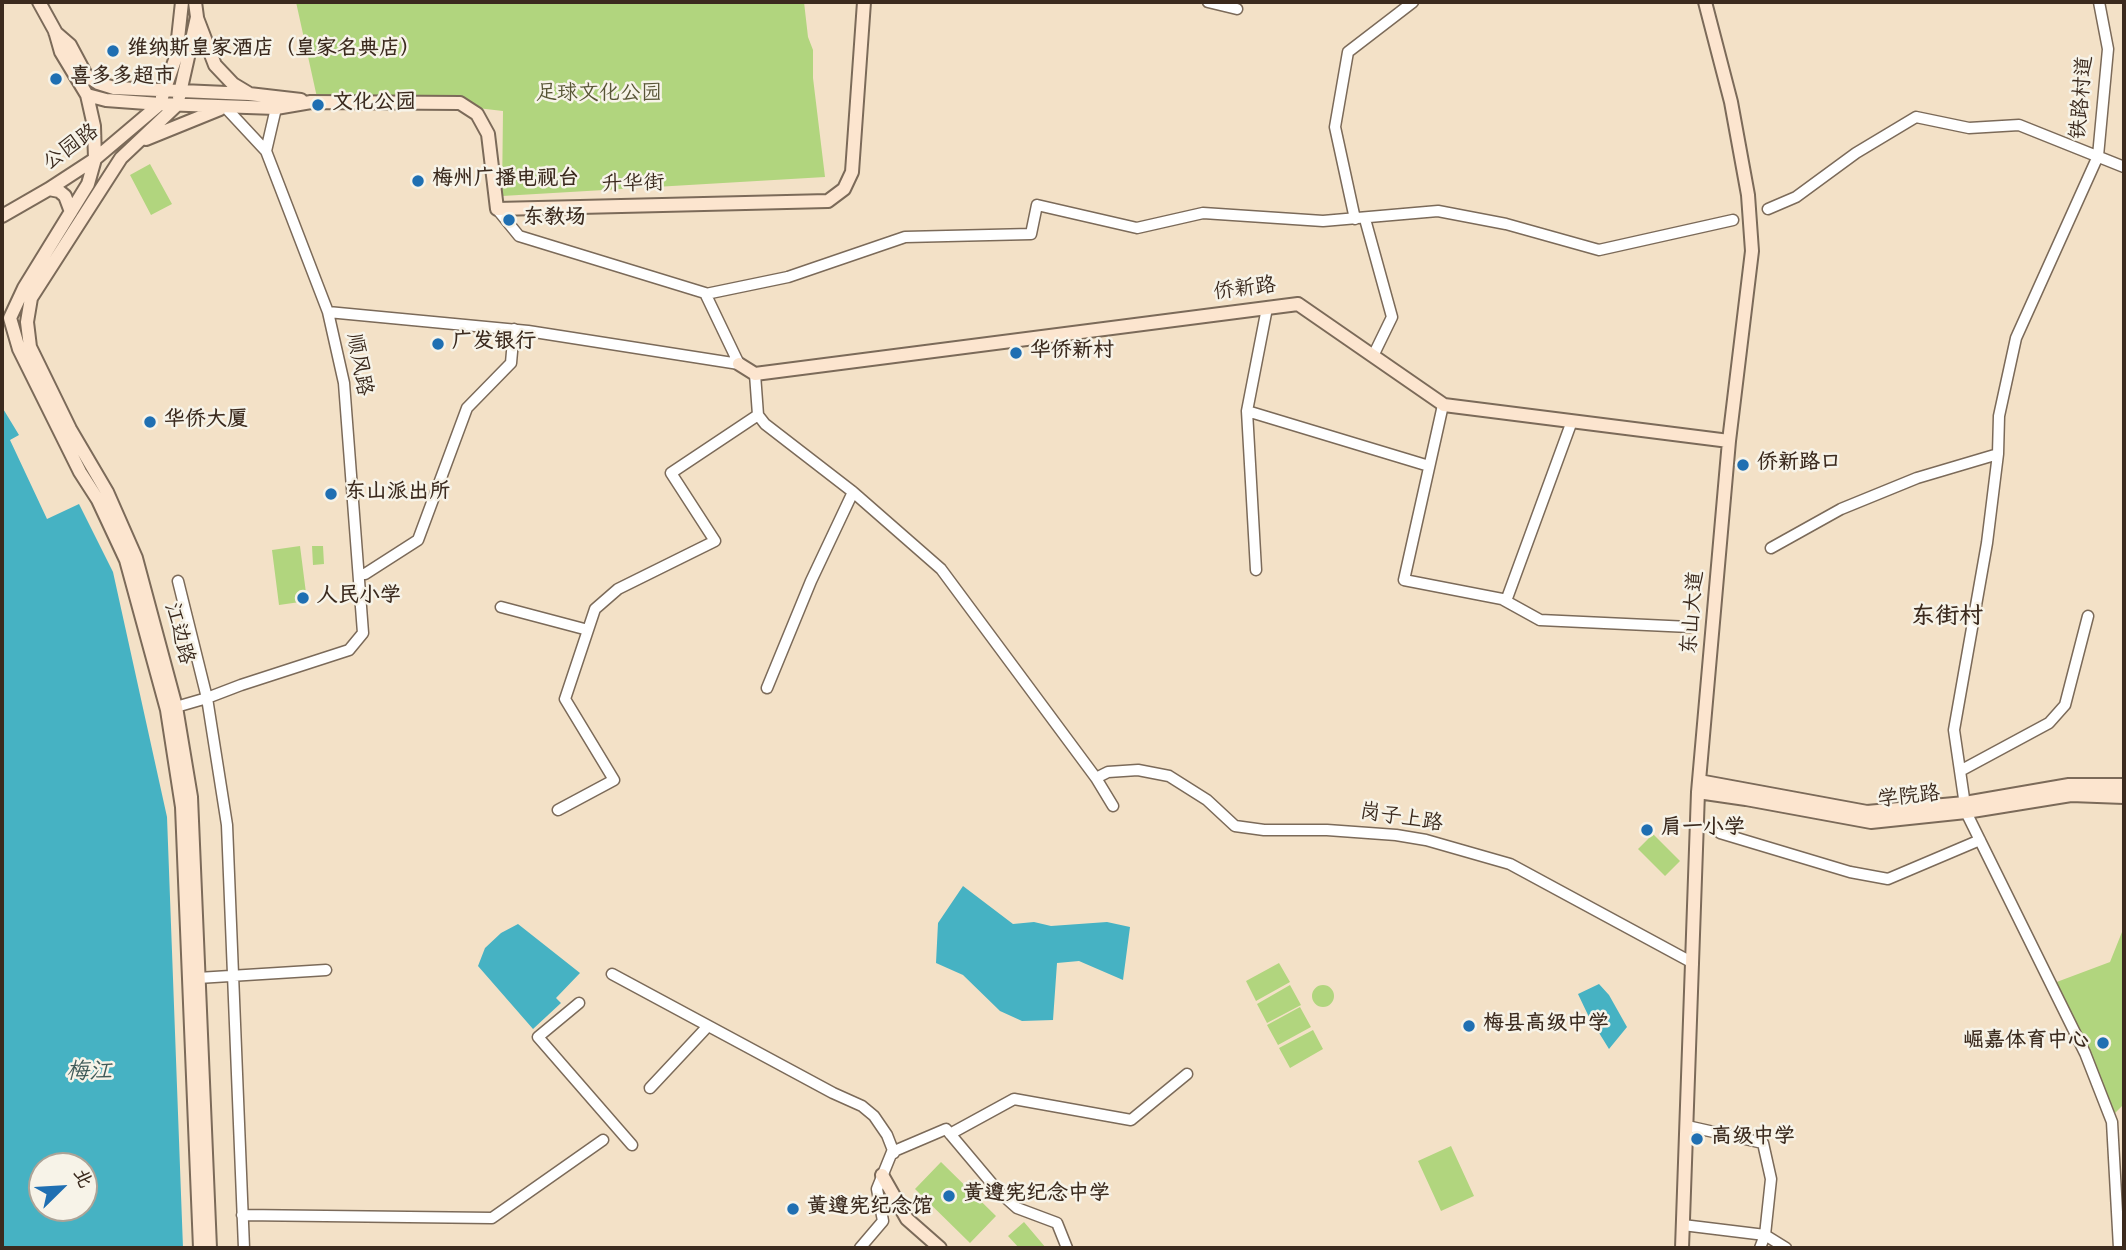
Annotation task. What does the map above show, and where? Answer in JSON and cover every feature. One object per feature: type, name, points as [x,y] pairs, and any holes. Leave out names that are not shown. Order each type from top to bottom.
[{"type":"main road","points":[[6,318],[88,184],[95,159],[94,125],[88,95],[61,52],[55,31],[39,2]]},
{"type":"main road","points":[[160,104],[176,57],[182,2]]},
{"type":"main road","points":[[195,2],[197,18],[215,65],[233,84],[248,94]]},
{"type":"main road","name":"升华街","points":[[497,209],[828,201],[844,189],[852,172],[864,2]]},
{"type":"main road","name":"东山大道","points":[[1682,1248],[1699,787],[1729,441],[1752,251],[1748,195],[1731,102],[1705,2]]},
{"type":"main road","points":[[177,105],[197,18]]},
{"type":"main road","points":[[55,31],[70,45],[86,75],[98,83],[114,88],[248,94],[311,102],[460,103],[477,114],[488,134],[497,209]]},
{"type":"main road","points":[[88,95],[106,100],[225,107],[276,108],[311,102]]},
{"type":"main road","name":"公园路","points":[[2,216],[95,159],[160,104]]},
{"type":"main road","name":"江边路","points":[[177,105],[121,158],[33,294],[27,322],[30,347],[70,429],[107,492],[136,558],[176,707],[191,797],[210,1248]]},
{"type":"main road","points":[[139,142],[225,107]]},
{"type":"main road","points":[[49,189],[59,191],[65,196],[71,212]]},
{"type":"main road","name":"侨新路","points":[[755,374],[1298,304],[1443,405],[1729,441]]},
{"type":"main road","name":"江边路","points":[[6,318],[79,472],[98,500],[126,560],[167,710],[182,807],[200,1248]]},
{"type":"main road","points":[[739,364],[755,374]]},
{"type":"main road","name":"学院路","points":[[1966,807],[2069,785],[2124,785]]},
{"type":"main road","name":"学院路","points":[[1699,787],[1746,799],[1871,822],[1966,807],[2071,795],[2124,797]]},
{"type":"main road","points":[[883,1175],[907,1219],[940,1248]]},
{"type":"street","points":[[1208,2],[1237,9]]},
{"type":"street","points":[[1373,356],[1392,317],[1360,219],[1335,127],[1348,52],[1413,2]]},
{"type":"street","name":"铁路村道","points":[[2099,2],[2108,49],[2098,156],[2016,338],[1999,416],[1998,454],[1987,543],[1954,730],[1966,807],[2085,1054],[2112,1122],[2119,1248]]},
{"type":"street","name":"顺风路","points":[[176,707],[349,650],[363,633],[344,383],[328,312],[266,151],[225,107]]},
{"type":"street","points":[[266,151],[276,108]]},
{"type":"street","points":[[1769,209],[1797,197],[1873,142],[1916,117],[1969,128],[2019,125],[2124,167]]},
{"type":"street","points":[[497,209],[519,236],[706,294],[788,277],[905,237],[1031,234],[1037,205],[1137,228],[1203,213],[1323,221],[1438,211],[1506,224],[1599,250],[1733,220]]},
{"type":"street","points":[[706,294],[739,364]]},
{"type":"street","points":[[1256,570],[1247,411],[1267,308]]},
{"type":"street","points":[[328,312],[514,329],[739,364]]},
{"type":"street","points":[[6,318],[27,322]]},
{"type":"street","points":[[365,574],[418,540],[467,408],[511,363],[514,329]]},
{"type":"street","points":[[755,374],[758,415],[765,424],[853,492],[941,569],[1096,778],[1113,806]]},
{"type":"street","points":[[1443,405],[1404,580],[1506,601],[1539,620],[1690,627]]},
{"type":"street","points":[[1247,411],[1429,466]]},
{"type":"street","points":[[558,810],[614,780],[565,699],[595,609],[618,589],[715,541],[671,474],[758,415]]},
{"type":"street","points":[[1506,601],[1572,421]]},
{"type":"street","points":[[1771,548],[1841,509],[1917,478],[1998,454]]},
{"type":"street","points":[[767,688],[811,581],[853,492]]},
{"type":"street","points":[[178,581],[207,698],[228,825],[244,1248]]},
{"type":"street","points":[[501,607],[588,630]]},
{"type":"street","points":[[1960,771],[2049,723],[2065,705],[2088,616]]},
{"type":"street","name":"岗子上路","points":[[1096,778],[1108,772],[1139,770],[1169,776],[1207,800],[1235,826],[1264,830],[1327,830],[1396,835],[1426,840],[1510,864],[1693,963]]},
{"type":"street","points":[[1720,833],[1850,872],[1888,879],[1980,840]]},
{"type":"street","points":[[198,978],[326,971]]},
{"type":"street","points":[[612,974],[862,1106],[874,1116],[887,1135],[894,1153]]},
{"type":"street","points":[[579,1003],[538,1037],[632,1145]]},
{"type":"street","points":[[650,1088],[708,1026]]},
{"type":"street","points":[[950,1134],[1014,1099],[1131,1120],[1187,1074]]},
{"type":"street","points":[[1687,1126],[1763,1143],[1771,1179],[1762,1242]]},
{"type":"street","points":[[860,1248],[883,1221],[877,1189],[892,1152],[947,1129],[999,1192],[1017,1208],[1057,1223],[1067,1248]]},
{"type":"street","points":[[242,1215],[492,1218],[603,1140]]},
{"type":"street","points":[[1683,1229],[1786,1248]]},
{"type":"green space","name":"足球文化公园","points":[[296,2],[804,2],[808,37],[813,50],[813,78],[825,177],[502,196],[503,111],[434,103],[318,102]]},
{"type":"green space","points":[[150,164],[172,204],[151,215],[130,175]]},
{"type":"green space","points":[[300,546],[307,601],[279,605],[272,550]]},
{"type":"green space","points":[[312,546],[323,546],[324,564],[313,565]]},
{"type":"green space","points":[[1653,834],[1680,861],[1665,876],[1638,849]]},
{"type":"green space","name":"崛嘉体育中心","points":[[2124,927],[2124,1104],[2115,1113],[2054,983],[2110,962]]},
{"type":"green space","points":[[1279,963],[1290,982],[1256,1001],[1246,981]]},
{"type":"green space","points":[[1290,985],[1301,1005],[1267,1023],[1257,1004]]},
{"type":"green space","points":[[1319,985],[1327,985],[1334,992],[1334,1000],[1327,1007],[1319,1007],[1312,1000],[1312,992]]},
{"type":"green space","points":[[1300,1007],[1311,1027],[1278,1045],[1267,1025]]},
{"type":"green space","points":[[1313,1030],[1323,1049],[1290,1068],[1279,1048]]},
{"type":"green space","points":[[1451,1146],[1474,1196],[1441,1211],[1418,1161]]},
{"type":"green space","points":[[941,1162],[996,1216],[970,1243],[915,1189]]},
{"type":"green space","points":[[1024,1222],[1046,1248],[1019,1248],[1008,1236]]},
{"type":"water","name":"梅江","points":[[2,407],[19,435],[10,440],[47,519],[79,504],[113,572],[167,817],[183,1248],[2,1248]]},
{"type":"water","points":[[963,886],[1013,924],[1034,922],[1051,926],[1107,922],[1130,927],[1123,980],[1079,961],[1057,963],[1053,1020],[1022,1021],[1000,1011],[963,975],[936,963],[938,923]]},
{"type":"water","points":[[518,924],[580,973],[556,998],[561,1003],[533,1029],[478,966],[485,948],[501,933]]},
{"type":"water","points":[[1599,984],[1609,995],[1627,1027],[1609,1049],[1578,994]]},
{"type":"place","name":"维纳斯皇家酒店（皇家名典店）","points":[[113,51]]},
{"type":"place","name":"喜多多超市","points":[[56,79]]},
{"type":"place","name":"文化公园","points":[[318,105]]},
{"type":"place","name":"梅州广播电视台","points":[[418,181]]},
{"type":"place","name":"东教场","points":[[509,220]]},
{"type":"place","name":"广发银行","points":[[438,344]]},
{"type":"place","name":"华侨新村","points":[[1016,353]]},
{"type":"place","name":"华侨大厦","points":[[150,422]]},
{"type":"place","name":"侨新路口","points":[[1743,465]]},
{"type":"place","name":"东山派出所","points":[[331,494]]},
{"type":"place","name":"人民小学","points":[[303,598]]},
{"type":"place","name":"肩一小学","points":[[1647,830]]},
{"type":"place","name":"梅县高级中学","points":[[1469,1026]]},
{"type":"place","name":"崛嘉体育中心","points":[[2103,1043]]},
{"type":"place","name":"高级中学","points":[[1697,1139]]},
{"type":"place","name":"黄遵宪纪念中学","points":[[949,1196]]},
{"type":"place","name":"黄遵宪纪念馆","points":[[793,1209]]},
{"type":"district","name":"东街村","points":[[1947,619]]}]
